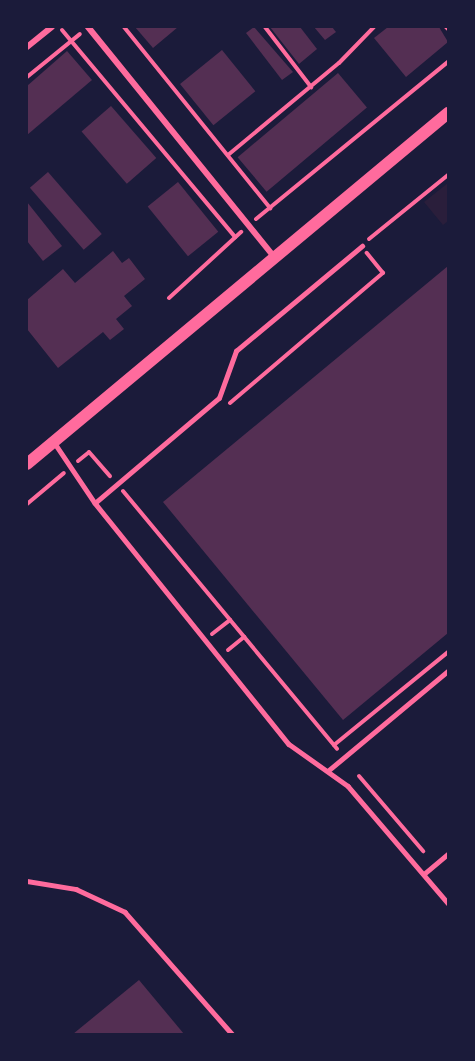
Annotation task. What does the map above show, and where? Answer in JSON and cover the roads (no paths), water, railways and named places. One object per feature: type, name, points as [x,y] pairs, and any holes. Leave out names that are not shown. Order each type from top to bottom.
[{"type":"main road","points":[[27,464],[448,113]]},
{"type":"street","points":[[27,47],[52,27]]},
{"type":"street","points":[[88,27],[274,257]]},
{"type":"lane","points":[[94,503],[219,398],[236,351],[362,246]]},
{"type":"lane","points":[[54,442],[94,503],[289,744],[329,770],[448,903]]},
{"type":"lane","points":[[329,770],[448,671]]},
{"type":"lane","points":[[424,874],[448,854]]},
{"type":"lane","points":[[27,881],[76,889],[124,912],[232,1034]]}]
